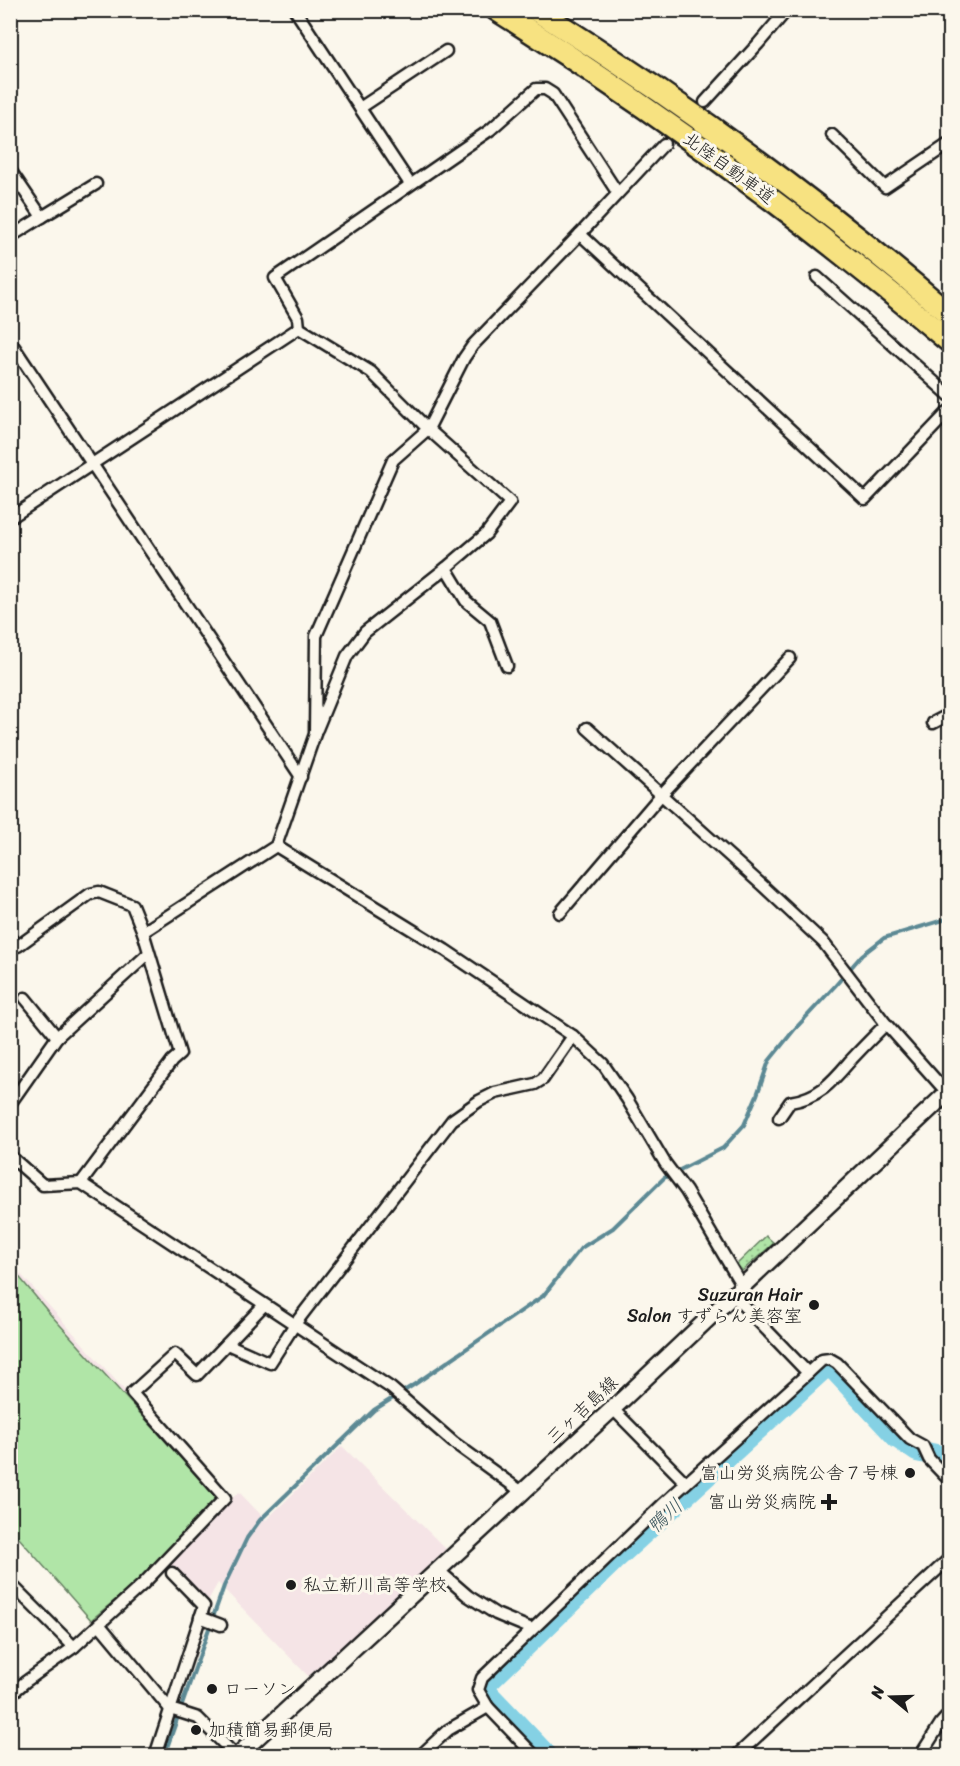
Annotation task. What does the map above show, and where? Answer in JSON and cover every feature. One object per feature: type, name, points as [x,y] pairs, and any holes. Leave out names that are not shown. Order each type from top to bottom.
[{"type":"highway","name":"北陸自動車道","points":[[497,10],[564,52],[738,174],[950,342]]},
{"type":"highway","name":"北陸自動車道","points":[[536,10],[664,95],[749,156],[838,223],[950,315]]},
{"type":"main road","name":"三ヶ吉島線","points":[[237,1755],[948,1093]]},
{"type":"street","points":[[295,10],[410,184]]},
{"type":"street","points":[[705,102],[787,10]]},
{"type":"street","points":[[360,108],[446,51]]},
{"type":"street","points":[[298,328],[298,318],[274,278],[490,130],[536,89],[545,89],[553,94],[617,192]]},
{"type":"street","points":[[832,135],[885,187],[950,142]]},
{"type":"street","points":[[315,734],[316,636],[393,460],[428,429],[472,345],[664,144]]},
{"type":"street","points":[[10,170],[42,217]]},
{"type":"street","points":[[10,237],[96,184]]},
{"type":"street","points":[[580,234],[865,499],[950,410]]},
{"type":"street","points":[[817,277],[950,396]]},
{"type":"street","points":[[143,932],[276,846],[315,734],[347,656],[365,632],[486,534],[510,502],[428,429],[371,372],[298,328]]},
{"type":"street","points":[[10,518],[298,328]]},
{"type":"street","points":[[10,341],[301,777]]},
{"type":"street","points":[[446,568],[466,601],[490,621],[507,666]]},
{"type":"street","points":[[560,914],[661,795],[790,658]]},
{"type":"street","points":[[933,723],[950,714]]},
{"type":"street","points":[[587,728],[764,886],[823,942],[886,1024],[948,1093]]},
{"type":"street","points":[[276,846],[446,950],[573,1036],[603,1064],[665,1163],[686,1191],[737,1291],[808,1374]]},
{"type":"street","points":[[10,938],[18,946],[90,894],[99,892],[132,905],[143,932],[180,1054],[172,1061],[81,1183]]},
{"type":"street","points":[[10,1104],[57,1036],[148,954]]},
{"type":"street","points":[[25,998],[57,1036]]},
{"type":"street","points":[[779,1118],[790,1102],[804,1099],[835,1080],[886,1024]]},
{"type":"street","points":[[226,1344],[270,1363],[295,1324],[452,1120],[495,1093],[535,1084],[543,1079],[573,1036]]},
{"type":"street","points":[[10,1156],[43,1185],[81,1183],[391,1388],[453,1442],[522,1492]]},
{"type":"street","points":[[10,1695],[74,1647],[143,1584],[225,1498],[132,1393],[175,1354],[197,1376],[264,1305]]},
{"type":"street","points":[[535,1755],[488,1707],[478,1690],[482,1678],[686,1483],[822,1360],[830,1359],[837,1363],[910,1439],[923,1446],[929,1459],[950,1481]]},
{"type":"street","points":[[612,1408],[686,1483]]},
{"type":"street","points":[[736,1755],[950,1558]]},
{"type":"street","points":[[438,1570],[468,1596],[496,1614],[532,1629]]},
{"type":"street","points":[[155,1755],[204,1606],[172,1573]]},
{"type":"street","points":[[10,1583],[74,1647]]},
{"type":"street","points":[[200,1617],[221,1625]]},
{"type":"street","points":[[99,1624],[170,1709],[198,1718],[237,1755]]},
{"type":"street","points":[[420,1755],[448,1730],[488,1707]]},
{"type":"street","points":[[925,1753],[941,1723],[950,1713]]},
{"type":"shaded area","points":[[10,1262],[226,1504],[239,1492],[266,1520],[342,1446],[446,1549],[342,1648],[308,1676],[218,1583],[206,1604],[160,1559],[93,1623],[11,1529]]},
{"type":"green space","points":[[766,1236],[774,1243],[742,1271],[737,1264]]},
{"type":"green space","points":[[11,1267],[50,1314],[218,1499],[137,1582],[91,1620],[11,1529]]},
{"type":"waterway","points":[[164,1756],[224,1586],[247,1538],[260,1520],[374,1410],[543,1296],[581,1248],[613,1228],[664,1178],[723,1148],[744,1125],[769,1061],[862,955],[884,938],[950,918]]},
{"type":"waterway","name":"鴨川","points":[[547,1756],[485,1691],[488,1682],[613,1561],[822,1370],[832,1367],[898,1438],[917,1451],[950,1458]]},
{"type":"place","name":"Suzuran Hair Salon すずらん美容室","points":[[814,1305]]},
{"type":"place","name":"富山労災病院公舎７号棟","points":[[910,1473]]},
{"type":"place","name":"富山労災病院","points":[[829,1502]]},
{"type":"place","name":"私立新川高等学校","points":[[291,1585]]},
{"type":"place","name":"ローソン","points":[[212,1689]]},
{"type":"place","name":"加積簡易郵便局","points":[[196,1730]]}]
